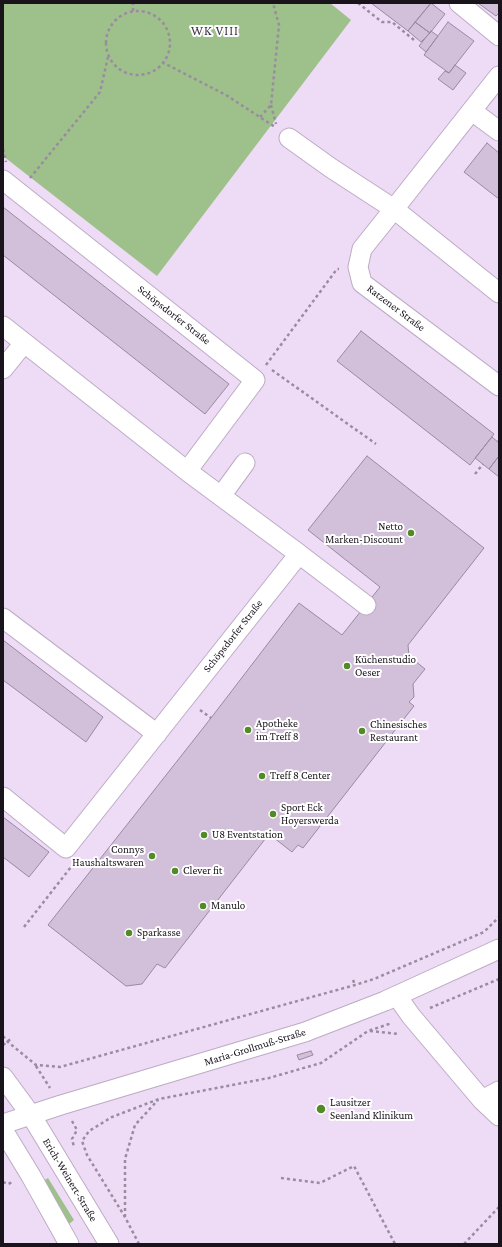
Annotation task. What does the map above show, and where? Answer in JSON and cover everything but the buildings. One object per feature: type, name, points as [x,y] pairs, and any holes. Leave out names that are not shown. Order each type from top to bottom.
[{"type":"street","points":[[459,3],[499,36]]},
{"type":"street","points":[[358,267],[362,249],[499,76]]},
{"type":"street","points":[[472,111],[499,131]]},
{"type":"street","points":[[283,133],[331,168],[394,209],[499,292]]},
{"type":"street","name":"Schöpsdorfer Straße","points":[[5,172],[19,192],[255,380]]},
{"type":"street","name":"Ratzener Straße","points":[[358,267],[362,282],[499,386]]},
{"type":"street","points":[[3,326],[187,471],[366,605]]},
{"type":"street","points":[[3,369],[24,343]]},
{"type":"street","points":[[187,471],[255,380]]},
{"type":"street","points":[[220,496],[245,463]]},
{"type":"street","name":"Schöpsdorfer Straße","points":[[3,797],[66,848],[299,554]]},
{"type":"street","points":[[3,618],[157,734]]},
{"type":"street","name":"Maria-Grollmuß-Straße","points":[[3,1124],[74,1101],[304,1032],[397,996],[499,949]]},
{"type":"street","points":[[397,996],[411,1016],[482,1100],[499,1116]]},
{"type":"street","name":"Erich-Weinert-Straße","points":[[3,1078],[31,1115],[109,1244]]},
{"type":"street","points":[[482,1100],[499,1091]]},
{"type":"street","points":[[3,1130],[69,1244]]},
{"type":"path","points":[[133,11],[134,3]]},
{"type":"path","points":[[260,117],[271,105],[279,25],[273,3]]},
{"type":"path","points":[[358,3],[382,22],[392,22],[414,40]]},
{"type":"path","points":[[133,11],[143,11],[160,21],[166,29],[169,39],[169,49],[165,58],[159,66],[151,72],[131,74],[122,70],[114,64],[106,47],[106,37],[116,20],[123,14],[133,11]]},
{"type":"path","points":[[19,192],[100,92],[109,56]]},
{"type":"path","points":[[162,62],[226,95],[283,133]]},
{"type":"path","points":[[3,149],[5,172]]},
{"type":"path","points":[[255,380],[337,269],[358,267]]},
{"type":"path","points":[[475,474],[483,464]]},
{"type":"path","points":[[195,706],[211,718]]},
{"type":"path","points":[[24,927],[72,865]]},
{"type":"path","points":[[3,1036],[8,1042],[36,1065],[60,1067],[374,979],[484,932],[499,917]]},
{"type":"path","points":[[139,1244],[125,1217],[86,1155],[82,1141],[89,1131],[97,1125],[112,1117],[159,1099],[269,1078],[321,1062],[368,1031],[411,1016],[499,978]]},
{"type":"path","points":[[353,980],[355,985]]},
{"type":"path","points":[[3,1045],[12,1038]]},
{"type":"path","points":[[125,1217],[125,1159],[135,1125],[159,1099]]},
{"type":"path","points":[[281,1178],[320,1182],[354,1166],[395,1244]]},
{"type":"path","points":[[464,1244],[499,1208]]},
{"type":"green space","points":[[3,3],[330,3],[351,20],[157,276],[3,156]]},
{"type":"green space","points":[[48,1178],[74,1220],[69,1224],[43,1181]]},
{"type":"place","name":"Netto Marken-Discount","points":[[411,533]]},
{"type":"place","name":"Küchenstudio Oeser","points":[[347,666]]},
{"type":"place","name":"Apotheke im Treff 8","points":[[248,730]]},
{"type":"place","name":"Chinesisches Restaurant","points":[[362,731]]},
{"type":"place","name":"Treff 8 Center","points":[[262,776]]},
{"type":"place","name":"Sport Eck Hoyerswerda","points":[[273,814]]},
{"type":"place","name":"U8 Eventstation","points":[[204,835]]},
{"type":"place","name":"Connys Haushaltswaren","points":[[152,856]]},
{"type":"place","name":"Clever fit","points":[[175,871]]},
{"type":"place","name":"Manulo","points":[[203,906]]},
{"type":"place","name":"Sparkasse","points":[[129,933]]},
{"type":"place","name":"Lausitzer Seenland Klinikum","points":[[321,1109]]},
{"type":"district","name":"WK VIII","points":[[215,31]]}]
